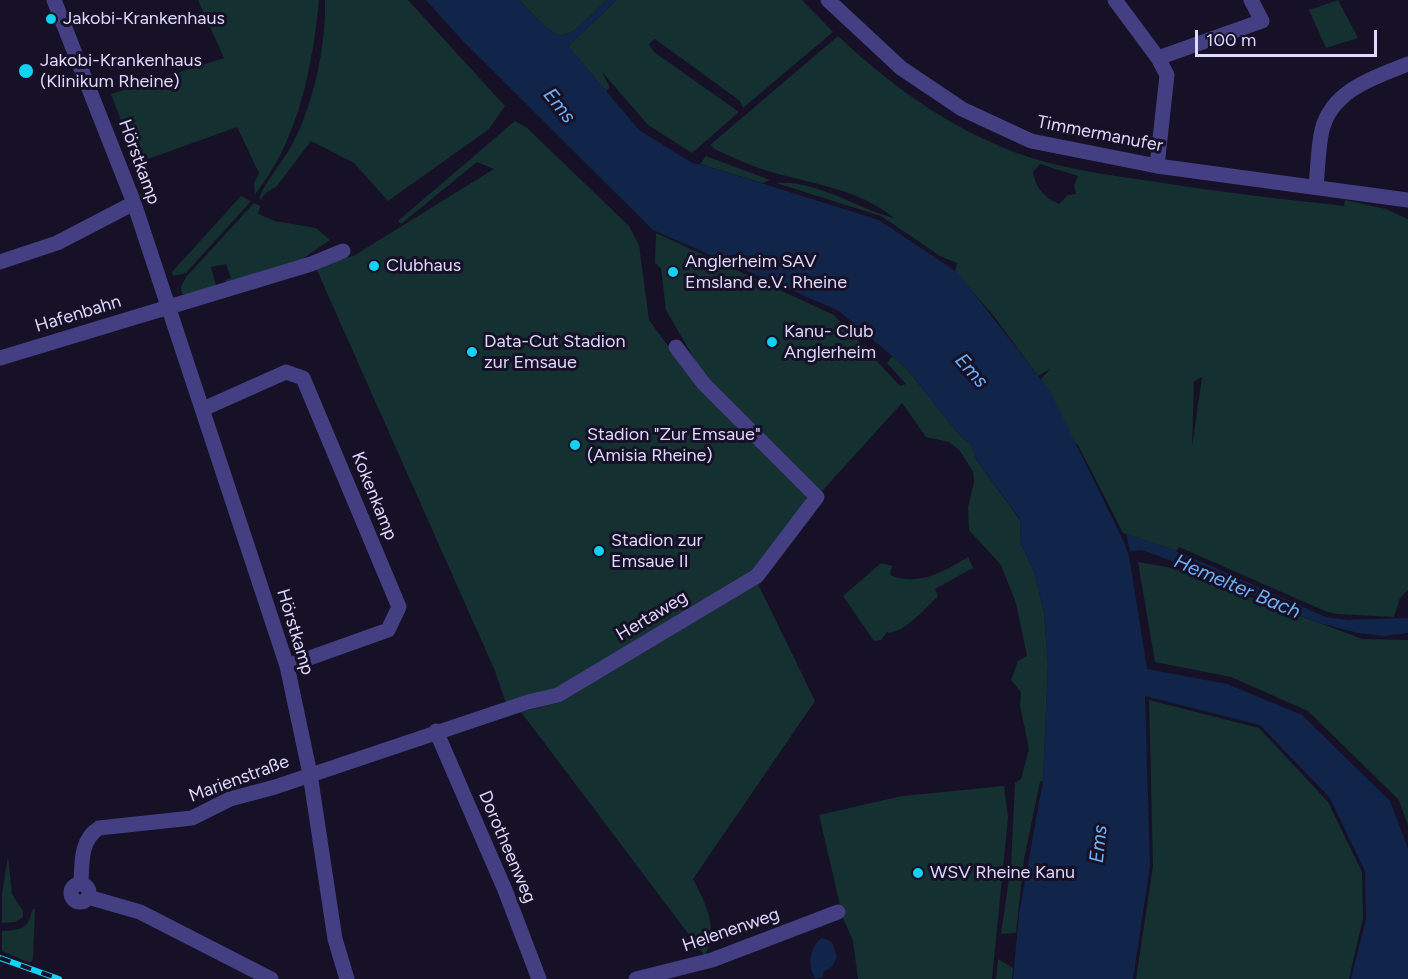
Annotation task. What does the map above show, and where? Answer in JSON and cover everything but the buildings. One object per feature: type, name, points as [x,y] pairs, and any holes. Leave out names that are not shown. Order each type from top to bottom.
[{"type":"street","name":"Hörstkamp","points":[[54,0],[134,203],[287,666],[310,774],[335,939],[347,979]]},
{"type":"street","name":"Timmermanufer","points":[[828,0],[901,68],[962,109],[1031,141],[1157,166],[1408,200]]},
{"type":"street","points":[[1115,0],[1158,58],[1167,75],[1157,166]]},
{"type":"street","points":[[1158,58],[1262,21],[1251,0]]},
{"type":"street","points":[[1316,186],[1322,128],[1337,103],[1352,88],[1408,64]]},
{"type":"street","points":[[0,262],[57,243],[134,203]]},
{"type":"street","points":[[167,307],[311,264],[343,250]]},
{"type":"street","name":"Hafenbahn","points":[[0,358],[167,307]]},
{"type":"street","name":"Hertaweg","points":[[310,774],[436,731],[558,695],[757,576],[818,497],[704,384],[676,347]]},
{"type":"street","name":"Kokenkamp","points":[[203,408],[286,372],[303,378],[399,607],[388,630],[287,666]]},
{"type":"street","name":"Dorotheenweg","points":[[436,731],[505,890],[539,979]]},
{"type":"street","name":"Marienstraße","points":[[262,977],[140,912],[88,897],[88,888],[81,884],[84,846],[92,832],[99,828],[192,818],[230,799],[275,787],[310,774]]},
{"type":"street","name":"Helenenweg","points":[[636,979],[712,960],[838,912]]},
{"type":"green space","points":[[198,0],[319,0],[313,50],[293,127],[270,173],[255,194],[254,183],[259,173],[237,127],[137,163],[111,94],[224,58]]},
{"type":"green space","points":[[325,0],[408,0],[505,106],[489,129],[388,201],[354,163],[311,141],[277,186],[261,199],[259,198],[293,143],[313,92],[321,55]]},
{"type":"green space","points":[[519,0],[607,0],[570,33],[562,35],[546,27]]},
{"type":"green space","points":[[617,0],[802,0],[833,32],[743,108],[740,101],[655,39],[649,44],[654,52],[739,112],[692,153],[648,125],[602,72],[610,88],[606,91],[568,46]]},
{"type":"green space","points":[[1338,0],[1358,38],[1326,48],[1309,10]]},
{"type":"green space","points":[[838,36],[916,100],[958,126],[1021,155],[1113,176],[1198,188],[1344,206],[1345,200],[1386,209],[1408,219],[1408,590],[1400,598],[1394,617],[1336,614],[1325,611],[1179,547],[1176,551],[1123,533],[1078,445],[1065,431],[1050,406],[1041,379],[1050,369],[1038,376],[993,315],[955,272],[957,263],[940,256],[881,216],[776,183],[792,183],[822,190],[894,218],[866,200],[833,188],[761,169],[716,150],[710,145]],"holes":[[[1040,164],[1078,176],[1074,186],[1076,194],[1068,195],[1059,204],[1045,195],[1036,183],[1033,172]],[[1202,377],[1192,447],[1194,381]]]},
{"type":"green space","name":"Stadion \"Zur Emsaue\" (Amisia Rheine)","points":[[515,121],[526,127],[629,226],[639,245],[649,320],[698,387],[812,502],[754,573],[559,687],[506,703],[495,671],[316,268],[355,255],[494,169],[477,162],[401,224],[398,221]]},
{"type":"green space","points":[[706,156],[770,180],[762,183],[700,164]]},
{"type":"green space","points":[[241,196],[251,201],[186,273],[173,276],[172,272]]},
{"type":"green space","points":[[254,203],[260,206],[258,214],[275,221],[316,228],[330,240],[301,260],[226,283],[225,280],[231,278],[226,264],[211,267],[216,285],[188,295],[182,294],[181,287],[186,277]]},
{"type":"green space","name":"Kanu- Club Anglerheim","points":[[656,233],[834,315],[900,386],[906,384],[887,363],[892,356],[906,368],[961,437],[971,444],[977,461],[1020,520],[1021,544],[1034,571],[1044,612],[1048,665],[1043,781],[1040,782],[1024,859],[1016,933],[1001,934],[1011,865],[1015,783],[1021,779],[1029,749],[1020,706],[1021,692],[1011,680],[1018,661],[1027,656],[1016,603],[1001,565],[969,530],[968,507],[974,482],[973,472],[960,451],[949,442],[926,437],[902,403],[823,490],[818,491],[707,381],[666,310],[661,268],[655,263]]},
{"type":"green space","points":[[968,557],[973,568],[935,589],[938,596],[921,613],[899,630],[887,632],[881,640],[874,641],[843,596],[881,563],[892,566],[890,575],[920,579],[949,568]]},
{"type":"green space","points":[[1138,562],[1173,568],[1362,639],[1408,640],[1408,826],[1399,800],[1308,711],[1231,677],[1155,662]]},
{"type":"green space","points":[[758,584],[815,701],[693,879],[706,907],[711,925],[711,935],[705,956],[521,712],[561,702]]},
{"type":"green space","points":[[1149,700],[1259,728],[1328,802],[1362,872],[1363,918],[1349,979],[1136,979],[1153,866]]},
{"type":"green space","name":"WSV Rheine Kanu","points":[[1004,786],[1008,818],[992,979],[858,979],[853,941],[843,918],[819,815],[902,796]]},
{"type":"green space","points":[[8,856],[12,894],[23,911],[23,917],[16,922],[2,923],[2,894]]},
{"type":"green space","points":[[35,909],[33,959],[30,963],[2,951],[2,931],[14,930],[26,925],[32,910]]},
{"type":"green space","points":[[998,959],[1013,968],[1012,979],[996,979]]},
{"type":"water","name":"Ems","points":[[426,0],[519,0],[546,27],[562,35],[570,33],[579,26],[607,0],[617,0],[568,46],[639,130],[694,164],[879,220],[958,273],[1050,391],[1121,536],[1129,556],[1147,669],[1227,684],[1302,715],[1390,801],[1408,848],[1408,979],[1351,979],[1366,919],[1365,871],[1330,798],[1260,725],[1145,696],[1150,866],[1133,979],[1013,979],[1019,914],[1043,781],[1048,665],[1044,612],[1034,571],[1021,544],[1020,519],[977,461],[971,444],[961,437],[906,368],[839,311],[653,230],[461,39]]},
{"type":"water","name":"Hemelter Bach","points":[[1126,533],[1186,555],[1326,617],[1348,620],[1408,618],[1408,633],[1384,636],[1358,633],[1316,622],[1180,564],[1142,550],[1130,551]]},
{"type":"water","points":[[822,938],[832,942],[837,957],[832,967],[824,971],[823,977],[816,979],[811,969],[811,957],[814,946]]},
{"type":"railway","points":[[0,958],[59,979]]},
{"type":"place","name":"Jakobi-Krankenhaus","points":[[51,19]]},
{"type":"place","name":"Jakobi-Krankenhaus (Klinikum Rheine)","points":[[26,71]]},
{"type":"place","name":"Clubhaus","points":[[374,266]]},
{"type":"place","name":"Anglerheim SAV Emsland e.V. Rheine","points":[[673,272]]},
{"type":"place","name":"Kanu- Club Anglerheim","points":[[772,342]]},
{"type":"place","name":"Data-Cut Stadion zur Emsaue","points":[[472,352]]},
{"type":"place","name":"Stadion \"Zur Emsaue\" (Amisia Rheine)","points":[[575,445]]},
{"type":"place","name":"Stadion zur Emsaue II","points":[[599,551]]},
{"type":"place","name":"WSV Rheine Kanu","points":[[918,873]]}]
